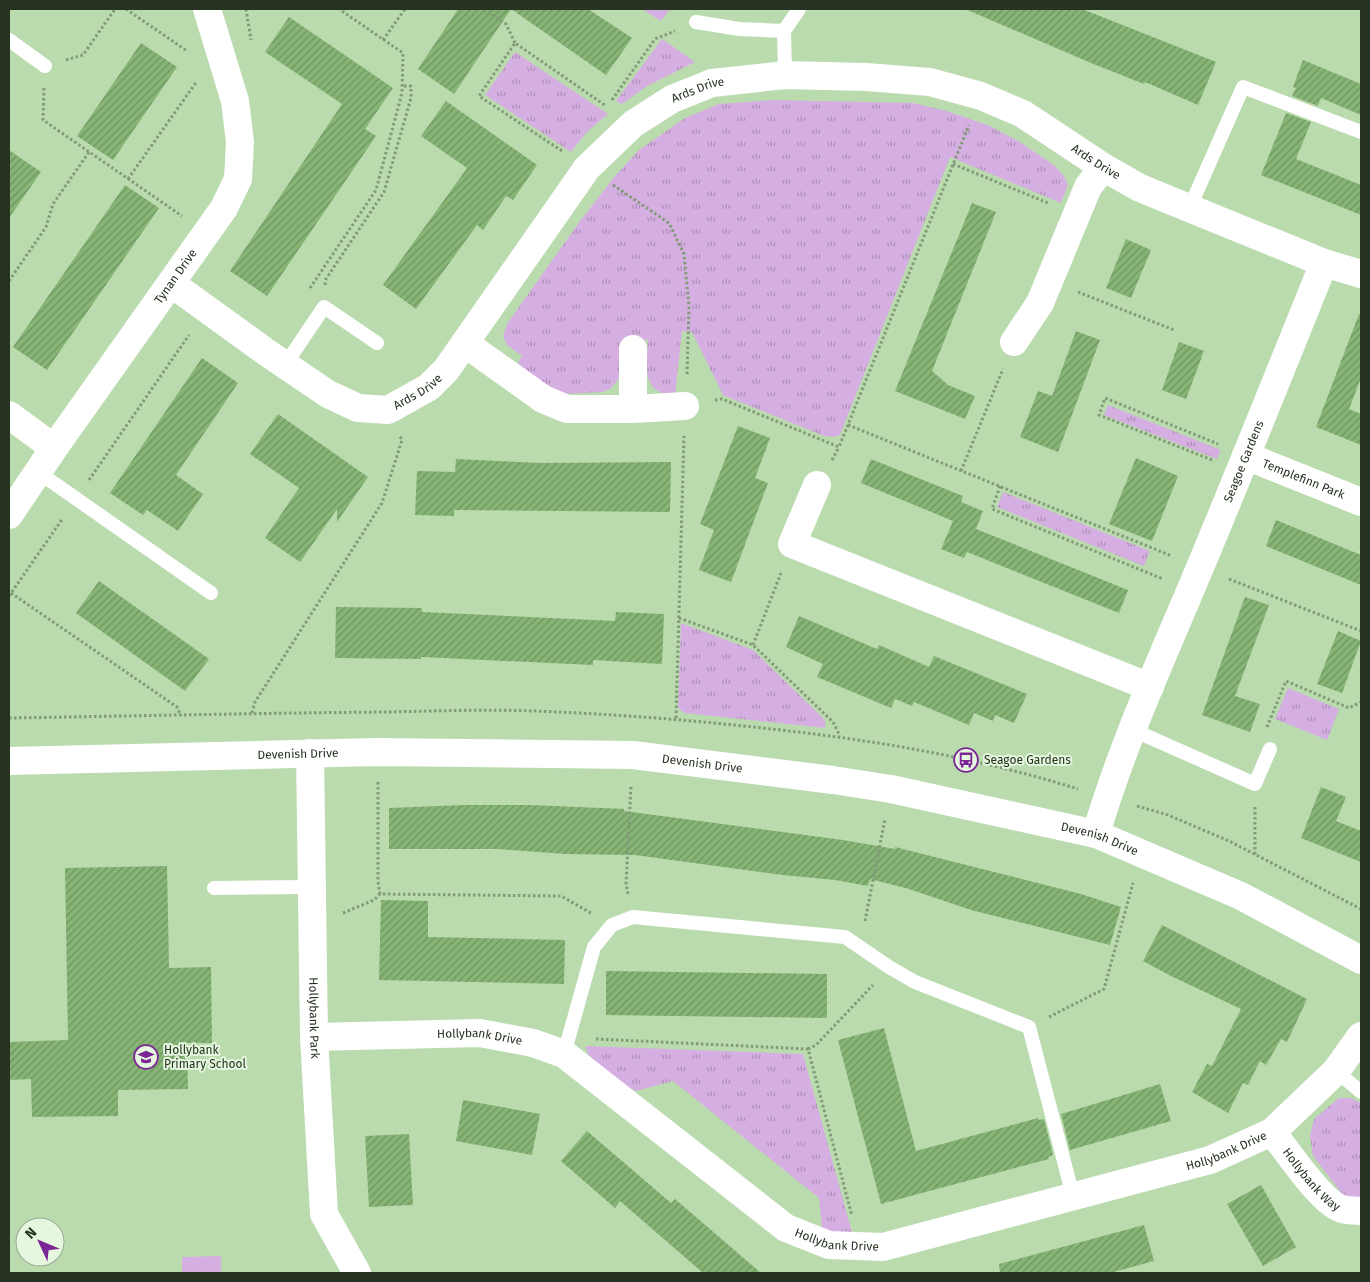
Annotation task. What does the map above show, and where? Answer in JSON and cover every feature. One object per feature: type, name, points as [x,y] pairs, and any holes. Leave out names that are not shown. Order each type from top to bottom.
[{"type":"street","name":"Tynan Drive","points":[[9,515],[54,448],[207,233],[224,208],[238,179],[240,142],[234,102],[207,9]]},
{"type":"street","name":"Ards Drive","points":[[172,284],[328,394],[358,408],[388,410],[430,387],[446,370],[466,344],[587,168],[633,124],[672,99],[712,83],[785,75],[866,77],[930,82],[981,96],[1022,114],[1103,167],[1140,188],[1324,263],[1361,274]]},
{"type":"street","points":[[1014,342],[1040,303],[1088,187],[1103,167]]},
{"type":"street","name":"Seagoe Gardens","points":[[1096,834],[1107,798],[1150,686],[1243,464],[1324,263]]},
{"type":"street","points":[[466,344],[556,406],[568,409],[633,409],[685,406]]},
{"type":"street","points":[[633,348],[633,409]]},
{"type":"street","points":[[9,414],[54,448]]},
{"type":"street","name":"Templefinn Park","points":[[1243,464],[1361,502]]},
{"type":"street","points":[[817,485],[792,544],[1150,686]]},
{"type":"street","name":"Devenish Drive","points":[[9,761],[378,752],[633,755],[833,780],[891,789],[1096,834],[1240,896],[1361,960]]},
{"type":"street","name":"Hollybank Park","points":[[310,753],[314,1036],[324,1214],[357,1273]]},
{"type":"street","name":"Hollybank Drive","points":[[314,1036],[480,1033],[533,1043],[566,1046],[786,1228],[829,1245],[884,1247],[1210,1160],[1272,1132],[1336,1071],[1361,1036]]},
{"type":"street","name":"Hollybank Way","points":[[1272,1132],[1313,1185],[1330,1202],[1342,1209],[1361,1211]]},
{"type":"lane","points":[[785,75],[784,31],[799,9]]},
{"type":"lane","points":[[696,22],[739,29],[784,31]]},
{"type":"lane","points":[[9,40],[45,66]]},
{"type":"lane","points":[[1190,208],[1243,87],[1361,132]]},
{"type":"lane","points":[[285,365],[324,307],[377,343]]},
{"type":"lane","points":[[38,472],[211,593]]},
{"type":"lane","points":[[1133,730],[1255,784],[1270,749]]},
{"type":"lane","points":[[214,888],[312,887]]},
{"type":"lane","points":[[566,1046],[594,948],[612,926],[633,917],[845,937],[915,982],[1029,1027],[1072,1196]]},
{"type":"lane","points":[[1336,1071],[1361,1092]]},
{"type":"path","points":[[115,9],[83,55],[45,66],[42,120],[207,233]]},
{"type":"path","points":[[126,9],[193,55],[224,66]]},
{"type":"path","points":[[304,295],[376,190],[402,92],[404,53],[339,9]]},
{"type":"path","points":[[383,40],[405,9]]},
{"type":"path","points":[[484,9],[506,24],[515,43],[607,106],[655,39],[696,22]]},
{"type":"path","points":[[515,43],[479,96],[587,168]]},
{"type":"path","points":[[128,178],[197,81],[224,66]]},
{"type":"path","points":[[324,307],[326,279],[384,192],[411,98],[411,86],[402,86]]},
{"type":"path","points":[[685,406],[722,399],[840,447],[981,96]]},
{"type":"path","points":[[9,281],[46,227],[54,204],[89,152]]},
{"type":"path","points":[[953,164],[1077,214]]},
{"type":"path","points":[[1050,281],[1174,330]]},
{"type":"path","points":[[180,716],[177,707],[10,594],[207,309]]},
{"type":"path","points":[[961,471],[1014,342]]},
{"type":"path","points":[[1105,398],[1243,464],[1099,415],[1105,398]]},
{"type":"path","points":[[252,712],[255,702],[382,503],[402,440],[388,410]]},
{"type":"path","points":[[848,425],[1000,486],[1195,579]]},
{"type":"path","points":[[1000,486],[992,509],[1195,579],[1361,631]]},
{"type":"path","points":[[754,645],[792,544]]},
{"type":"path","points":[[679,618],[754,645],[833,722],[840,736]]},
{"type":"path","points":[[1270,749],[1265,731],[1286,681],[1349,708],[1361,702]]},
{"type":"path","points":[[378,752],[378,882],[380,894]]},
{"type":"path","points":[[633,755],[626,884],[633,917]]},
{"type":"path","points":[[1255,784],[1255,855]]},
{"type":"path","points":[[858,945],[868,908],[891,789]]},
{"type":"path","points":[[1029,1027],[1104,989],[1141,853]]},
{"type":"path","points":[[312,925],[374,900],[380,894],[561,896],[612,926]]},
{"type":"path","points":[[566,1046],[808,1049],[816,1045],[889,967]]},
{"type":"path","points":[[808,1049],[860,1246]]},
{"type":"green space","points":[[642,9],[670,9],[661,21]]},
{"type":"green space","points":[[662,39],[695,62],[647,86],[622,104],[616,101]]},
{"type":"green space","points":[[515,52],[608,114],[587,132],[571,152],[485,95]]},
{"type":"green space","points":[[773,100],[913,103],[947,111],[990,126],[1020,142],[1055,166],[1064,176],[1068,185],[1061,203],[950,157],[840,435],[834,437],[824,436],[723,395],[692,332],[682,331],[675,395],[656,390],[651,384],[647,369],[648,340],[621,341],[618,380],[611,388],[603,392],[561,394],[517,365],[522,356],[507,345],[503,336],[507,324],[580,221],[615,176],[639,150],[685,118],[719,104]]},
{"type":"green space","points":[[1108,405],[1221,450],[1217,459],[1104,415]]},
{"type":"green space","points":[[1003,492],[1150,551],[1144,566],[997,507]]},
{"type":"green space","points":[[681,623],[753,650],[825,720],[825,728],[684,713],[678,708]]},
{"type":"green space","points":[[1288,688],[1339,709],[1327,740],[1275,719]]},
{"type":"green space","points":[[585,1046],[803,1054],[852,1232],[831,1232],[822,1228],[819,1198],[673,1081],[636,1091],[624,1086],[589,1056]]},
{"type":"green space","points":[[1339,1098],[1351,1098],[1361,1103],[1361,1202],[1343,1195],[1313,1156],[1310,1136],[1314,1119]]},
{"type":"green space","points":[[221,1256],[221,1273],[182,1273],[182,1257]]},
{"type":"building","points":[[458,9],[511,9],[454,94],[418,69]]},
{"type":"building","points":[[511,9],[588,9],[632,38],[606,75]]},
{"type":"building","points":[[965,9],[1082,9],[1216,62],[1198,105],[1145,82],[1144,84],[1091,63]]},
{"type":"building","points":[[289,17],[393,88],[365,129],[376,136],[267,296],[230,271],[342,104],[265,52]]},
{"type":"building","points":[[141,43],[177,67],[113,160],[77,136]]},
{"type":"building","points":[[1303,60],[1361,84],[1361,115],[1321,98],[1318,106],[1292,96],[1296,88],[1293,87]]},
{"type":"building","points":[[446,101],[537,165],[513,200],[506,196],[483,230],[477,225],[416,309],[383,285],[467,168],[421,136]]},
{"type":"building","points":[[1286,113],[1311,122],[1296,159],[1361,185],[1361,215],[1261,175]]},
{"type":"building","points":[[9,150],[41,172],[9,218]]},
{"type":"building","points":[[125,185],[159,208],[47,370],[13,347]]},
{"type":"building","points":[[972,203],[996,212],[932,371],[948,385],[975,396],[965,419],[895,391]]},
{"type":"building","points":[[1126,239],[1151,250],[1131,298],[1106,288]]},
{"type":"building","points":[[1359,314],[1361,315],[1361,378],[1349,409],[1361,414],[1361,445],[1316,427]]},
{"type":"building","points":[[1076,331],[1100,340],[1058,452],[1020,437],[1038,391],[1052,396]]},
{"type":"building","points":[[1179,342],[1204,351],[1186,399],[1162,390]]},
{"type":"building","points":[[202,358],[238,383],[176,475],[203,494],[178,531],[147,510],[143,515],[110,493]]},
{"type":"building","points":[[278,414],[368,477],[337,522],[337,509],[300,562],[265,538],[299,488],[250,454]]},
{"type":"building","points":[[738,426],[770,438],[755,478],[768,483],[731,582],[699,570],[714,530],[700,524]]},
{"type":"building","points":[[1136,458],[1178,476],[1152,541],[1109,524]]},
{"type":"building","points":[[456,459],[541,463],[671,462],[670,512],[454,510],[454,516],[415,515],[417,471],[455,472]]},
{"type":"building","points":[[871,459],[963,496],[961,502],[983,511],[976,529],[1128,590],[1119,613],[967,552],[964,558],[941,549],[953,521],[861,483]]},
{"type":"building","points":[[1276,520],[1361,555],[1361,585],[1266,546]]},
{"type":"building","points":[[99,581],[209,659],[185,691],[76,613]]},
{"type":"building","points":[[1245,597],[1269,605],[1235,696],[1260,704],[1250,732],[1202,715]]},
{"type":"building","points":[[336,607],[422,608],[422,612],[615,621],[616,612],[664,614],[662,664],[593,660],[593,665],[421,657],[421,659],[335,658]]},
{"type":"building","points":[[799,616],[877,649],[879,645],[929,667],[934,656],[1027,694],[1014,723],[995,715],[993,721],[974,713],[969,725],[914,702],[912,706],[895,699],[891,708],[817,677],[823,664],[786,647]]},
{"type":"building","points":[[1338,631],[1361,641],[1342,693],[1317,684]]},
{"type":"building","points":[[1321,787],[1346,797],[1336,821],[1361,831],[1361,862],[1301,838]]},
{"type":"building","points":[[531,805],[624,809],[624,811],[843,840],[895,849],[895,847],[1081,894],[1121,907],[1110,945],[971,910],[909,889],[870,879],[868,886],[835,880],[635,855],[565,854],[497,849],[389,849],[389,808]]},
{"type":"building","points":[[167,866],[169,968],[211,967],[212,1043],[187,1043],[188,1089],[118,1090],[118,1116],[32,1117],[31,1079],[9,1080],[9,1042],[68,1040],[65,868]]},
{"type":"building","points":[[381,900],[428,901],[428,937],[565,940],[564,984],[379,980]]},
{"type":"building","points":[[1162,925],[1307,999],[1287,1042],[1281,1039],[1266,1065],[1260,1061],[1248,1085],[1243,1083],[1228,1113],[1192,1092],[1207,1064],[1212,1066],[1241,1009],[1143,961]]},
{"type":"building","points":[[606,971],[827,974],[827,1018],[606,1015]]},
{"type":"building","points":[[884,1028],[916,1151],[1038,1118],[1039,1120],[1044,1119],[1053,1155],[1048,1157],[1049,1159],[881,1204],[838,1040]]},
{"type":"building","points":[[1160,1084],[1171,1121],[1070,1150],[1061,1114]]},
{"type":"building","points":[[463,1100],[540,1114],[532,1155],[456,1141]]},
{"type":"building","points":[[587,1131],[671,1203],[675,1199],[761,1273],[703,1273],[620,1201],[615,1208],[561,1161]]},
{"type":"building","points":[[409,1134],[413,1205],[369,1207],[365,1136]]},
{"type":"building","points":[[1261,1185],[1296,1247],[1263,1266],[1227,1204]]},
{"type":"building","points":[[1144,1225],[1154,1261],[1110,1273],[1000,1273],[999,1264]]},
{"type":"place","name":"Seagoe Gardens","points":[[966,760]]},
{"type":"place","name":"Hollybank Primary School","points":[[146,1057]]}]
